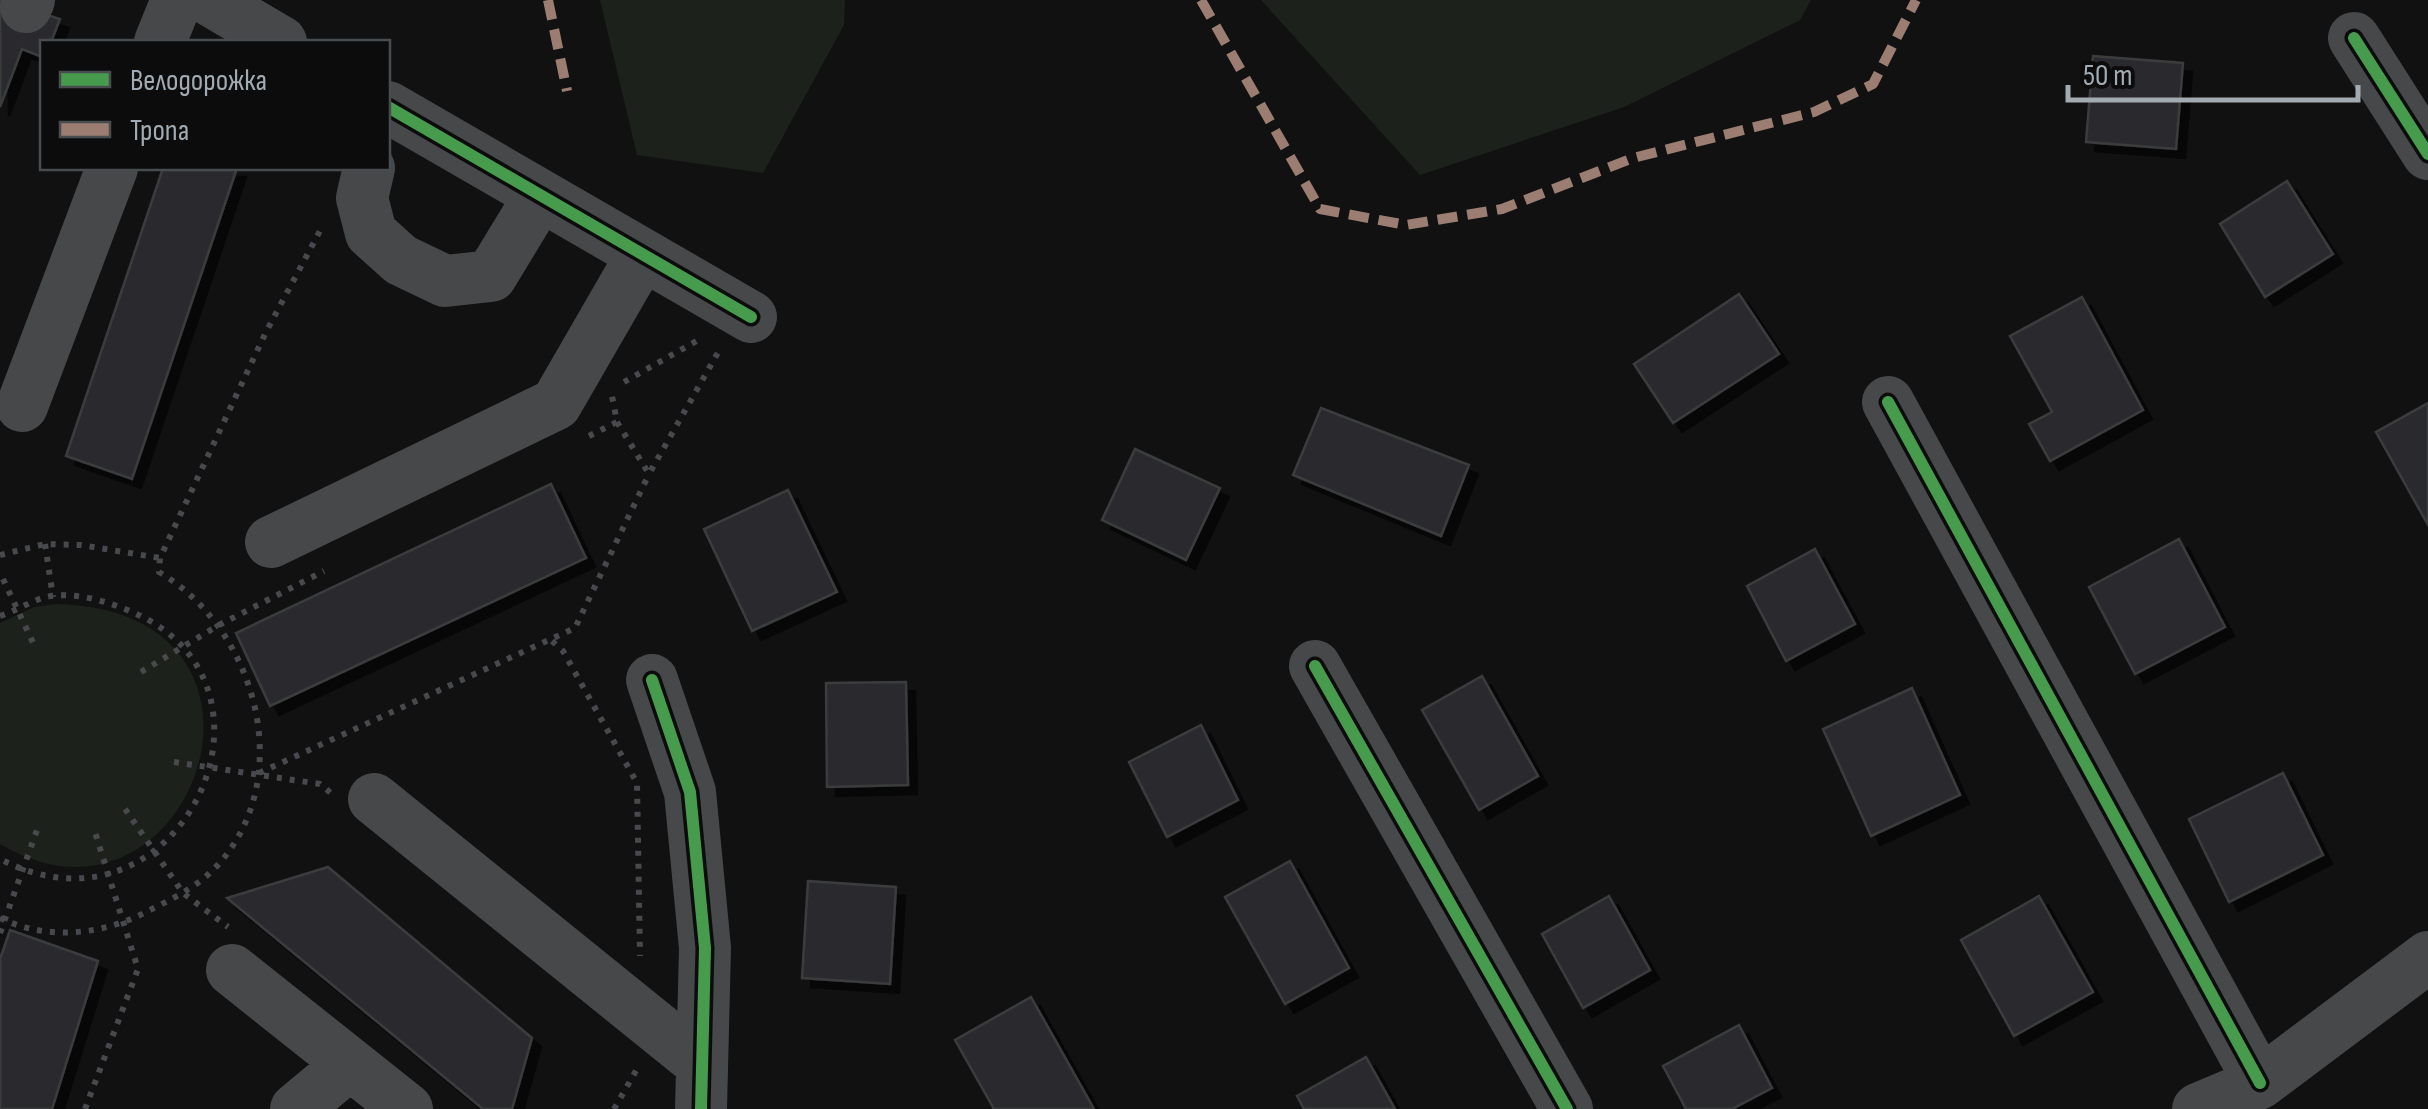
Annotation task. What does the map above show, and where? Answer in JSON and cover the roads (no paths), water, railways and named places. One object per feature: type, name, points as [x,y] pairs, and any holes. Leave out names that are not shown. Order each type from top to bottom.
[{"type":"street","points":[[161,40],[177,0]]},
{"type":"street","points":[[210,0],[277,40]]},
{"type":"street","points":[[2354,38],[2428,154]]},
{"type":"street","points":[[390,115],[642,255],[738,327]]},
{"type":"street","points":[[22,406],[111,170]]},
{"type":"street","points":[[369,170],[362,198],[371,234],[401,260],[445,282],[491,276],[540,197]]},
{"type":"street","points":[[271,542],[556,404],[642,255]]},
{"type":"street","points":[[1888,402],[2260,1084]]},
{"type":"street","points":[[1315,666],[1567,1109]]},
{"type":"street","points":[[652,680],[690,792],[705,948],[702,1098]]},
{"type":"street","points":[[374,799],[629,1008],[702,1098]]},
{"type":"street","points":[[2198,1109],[2260,1084],[2428,957]]},
{"type":"street","points":[[232,970],[407,1109]]},
{"type":"street","points":[[296,1109],[350,1064]]}]
